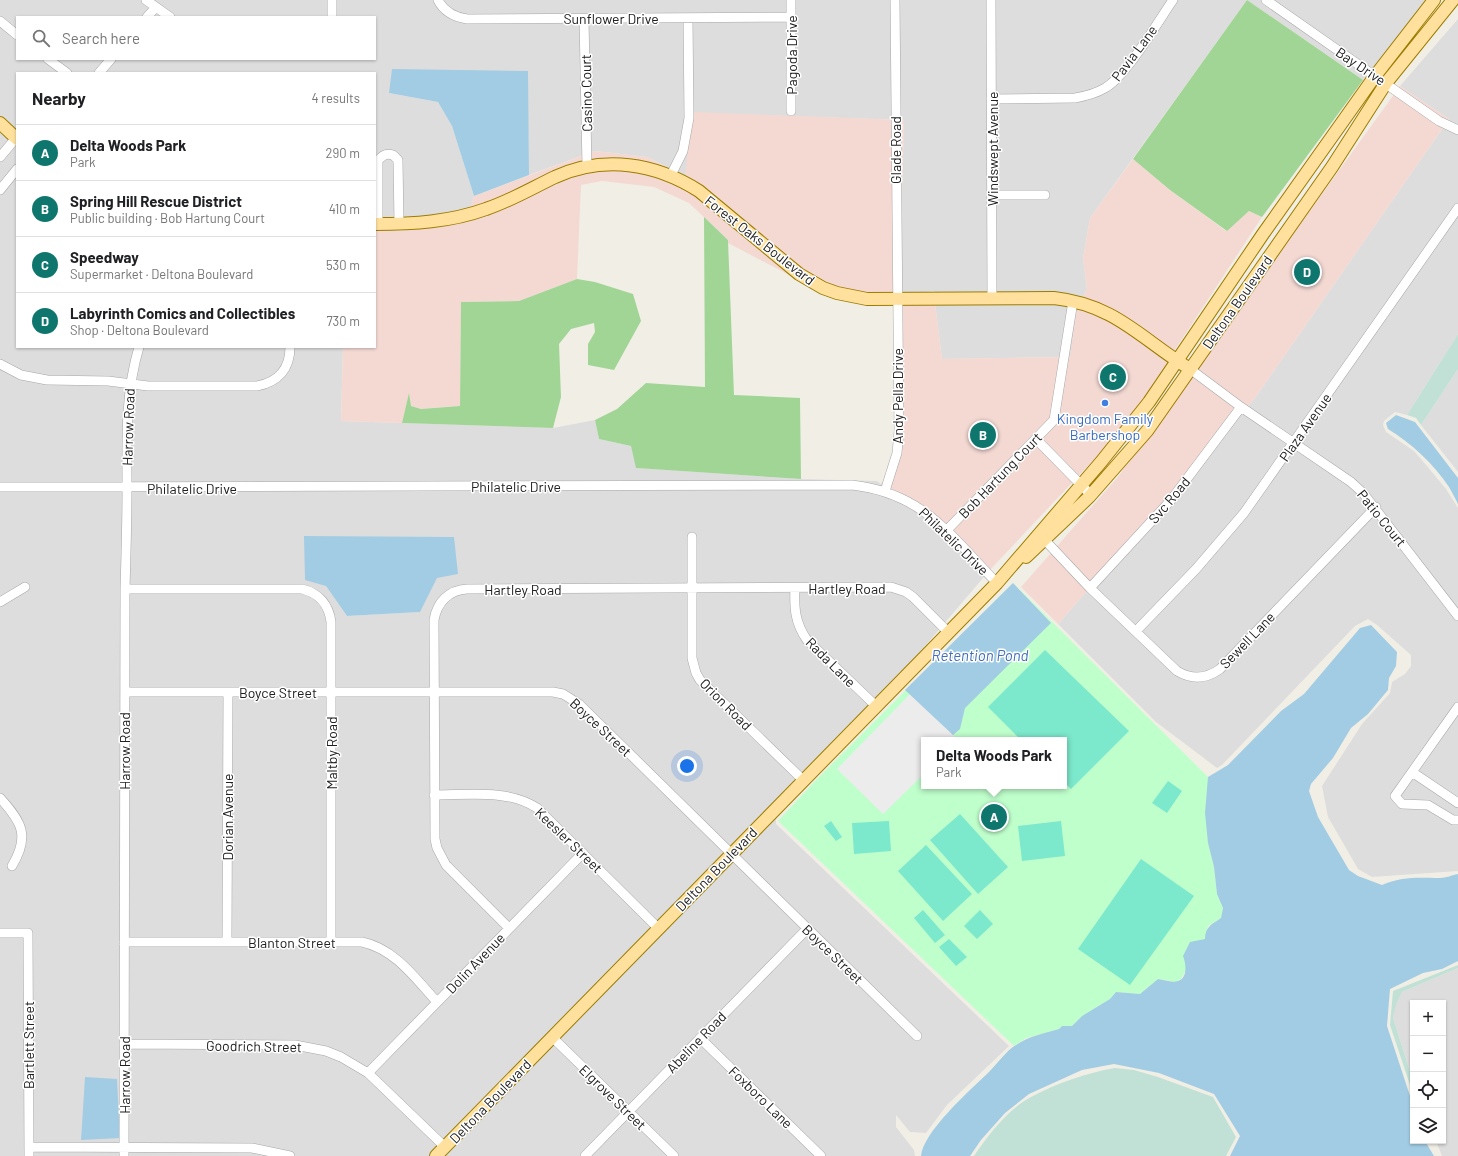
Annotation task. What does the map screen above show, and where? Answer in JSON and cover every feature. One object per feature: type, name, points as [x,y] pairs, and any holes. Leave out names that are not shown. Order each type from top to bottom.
[{"type":"main road","name":"Deltona Boulevard","points":[[1042,537],[1080,485],[1125,435],[1265,231],[1375,76],[1434,0]]},
{"type":"main road","name":"Deltona Boulevard","points":[[436,1156],[1042,537],[1091,495],[1147,431],[1279,242],[1386,83],[1452,0]]},
{"type":"main road","points":[[0,124],[16,138]]},
{"type":"main road","name":"Forest Oaks Boulevard","points":[[377,224],[439,221],[484,210],[513,199],[554,178],[587,167],[611,164],[634,165],[671,175],[699,191],[810,281],[835,292],[851,297],[896,299],[1054,298],[1073,301],[1102,310],[1116,317],[1190,369]]},
{"type":"main road","points":[[1265,231],[1279,242]]},
{"type":"street","points":[[146,0],[169,16]]},
{"type":"street","points":[[332,0],[332,16]]},
{"type":"street","name":"Sunflower Drive","points":[[438,0],[445,10],[452,15],[467,19],[791,17]]},
{"type":"street","name":"Pagoda Drive","points":[[791,0],[791,111]]},
{"type":"street","name":"Glade Road","points":[[895,0],[896,299]]},
{"type":"street","name":"Windswept Avenue","points":[[991,0],[992,298]]},
{"type":"street","name":"Pavia Lane","points":[[991,99],[1075,98],[1086,96],[1105,88],[1121,74],[1173,0]]},
{"type":"street","name":"Bay Drive","points":[[1266,0],[1439,121],[1458,130]]},
{"type":"street","points":[[148,16],[156,7]]},
{"type":"street","points":[[671,175],[683,151],[689,118],[688,18]]},
{"type":"street","name":"Casino Court","points":[[584,19],[587,167]]},
{"type":"street","points":[[0,21],[16,34]]},
{"type":"street","points":[[49,60],[66,72]]},
{"type":"street","points":[[100,72],[110,60]]},
{"type":"street","points":[[0,157],[16,138]]},
{"type":"street","name":"Forest Oaks Boulevard","points":[[377,224],[378,161],[381,156],[388,154],[393,155],[398,160],[399,224]]},
{"type":"street","points":[[0,190],[16,170]]},
{"type":"street","points":[[992,195],[1045,195]]},
{"type":"street","name":"Plaza Avenue","points":[[1136,631],[1219,543],[1244,513],[1458,208]]},
{"type":"street","name":"Andy Pella Drive","points":[[885,491],[893,469],[898,437],[896,299]]},
{"type":"street","name":"Bob Hartung Court","points":[[946,531],[1054,420],[1073,301]]},
{"type":"street","name":"Harrow Road","points":[[124,1152],[124,692],[127,412],[130,383],[138,348]]},
{"type":"street","points":[[0,364],[21,375],[33,378],[130,383],[148,386],[265,385],[272,382],[284,371],[290,356],[290,348]]},
{"type":"street","name":"Patio Court","points":[[1190,369],[1241,407],[1295,442],[1352,482],[1376,507],[1458,616]]},
{"type":"street","name":"Svc Road","points":[[1090,588],[1171,500],[1241,407]]},
{"type":"street","points":[[1036,439],[1091,495]]},
{"type":"street","name":"Philatelic Drive","points":[[0,487],[127,488],[852,485],[885,491],[916,506],[930,516],[946,531],[997,583]]},
{"type":"street","name":"Sewell Lane","points":[[1042,537],[1090,588],[1182,675],[1198,678],[1213,674],[1376,507]]},
{"type":"street","name":"Orion Road","points":[[692,537],[692,658],[696,673],[700,680],[803,780]]},
{"type":"street","points":[[0,602],[25,587]]},
{"type":"street","name":"Hartley Road","points":[[509,928],[441,858],[435,839],[435,614],[441,601],[454,592],[467,589],[891,587],[899,589],[913,597],[948,632]]},
{"type":"street","name":"Rada Lane","points":[[795,588],[795,612],[801,631],[807,640],[876,706]]},
{"type":"street","name":"Maltby Road","points":[[125,589],[302,589],[313,593],[324,601],[330,614],[331,942]]},
{"type":"street","name":"Boyce Street","points":[[124,692],[553,692],[572,698],[917,1036]]},
{"type":"street","name":"Dorian Avenue","points":[[227,942],[228,692]]},
{"type":"street","points":[[1458,707],[1397,792],[1396,796],[1398,801],[1402,804],[1432,806],[1453,820],[1458,820]]},
{"type":"street","points":[[1412,772],[1458,803]]},
{"type":"street","name":"Keesler Street","points":[[434,794],[517,797],[537,808],[658,928]]},
{"type":"street","points":[[0,798],[14,813],[21,828],[22,846],[12,866]]},
{"type":"street","name":"Dolin Avenue","points":[[368,1073],[583,853]]},
{"type":"street","name":"Abeline Road","points":[[585,1156],[807,929]]},
{"type":"street","name":"Bartlett Street","points":[[0,933],[28,933],[28,1152]]},
{"type":"street","name":"Blanton Street","points":[[124,942],[362,942],[382,948],[399,961],[437,1002]]},
{"type":"street","name":"Elgrove Street","points":[[552,1037],[674,1156]]},
{"type":"street","name":"Foxboro Lane","points":[[700,1038],[821,1156]]},
{"type":"street","name":"Goodrich Street","points":[[124,1044],[295,1046],[326,1051],[341,1057],[368,1073],[445,1147]]},
{"type":"street","points":[[28,1152],[264,1153],[290,1156]]},
{"type":"shaded area","points":[[0,0],[1247,0],[1090,218],[1083,259],[1087,289],[1082,299],[934,295],[934,291],[899,295],[904,120],[692,113],[686,176],[647,157],[595,151],[529,175],[527,71],[389,93],[438,102],[452,126],[474,196],[470,210],[439,217],[376,220],[376,72],[16,72],[16,132],[0,118]]},
{"type":"shaded area","points":[[1247,0],[1429,0],[1363,80]]},
{"type":"shaded area","points":[[1458,19],[1458,334],[1407,415],[1395,412],[1384,421],[1383,425],[1386,432],[1414,451],[1446,489],[1458,508],[1458,871],[1372,877],[1358,869],[1328,817],[1322,786],[1362,724],[1390,693],[1392,682],[1405,674],[1411,666],[1411,655],[1377,625],[1368,619],[1355,626],[1222,765],[1217,768],[1156,722],[1058,624],[1255,398],[1449,119],[1400,86]]},
{"type":"shaded area","points":[[1400,86],[1449,119],[1255,398],[1058,624],[1021,587],[1117,478]]},
{"type":"shaded area","points":[[692,112],[904,120],[899,295],[852,293],[812,278],[719,203],[634,161],[527,188],[470,210],[474,196],[595,151],[647,157],[685,176]]},
{"type":"shaded area","points":[[0,129],[16,143],[16,348],[343,348],[341,421],[553,428],[595,420],[599,439],[631,446],[637,468],[801,479],[877,481],[926,517],[989,571],[914,659],[430,1156],[0,1156]],"holes":[[[326,586],[420,612],[347,616]]]},
{"type":"shaded area","points":[[1133,159],[1170,190],[1226,231],[1249,211],[1262,217],[1173,353],[1082,299],[1087,289],[1083,259],[1090,218]]},
{"type":"shaded area","points":[[633,169],[684,186],[798,278],[789,275],[728,243],[728,240],[689,203],[654,187],[602,181],[581,185],[577,279],[519,301],[461,302],[460,406],[421,409],[411,406],[409,394],[402,423],[341,421],[343,348],[376,348],[376,229],[401,231],[424,227],[587,171]]},
{"type":"shaded area","points":[[887,303],[935,303],[942,359],[1070,357],[1077,306],[1100,314],[1169,360],[1132,419],[989,571],[926,517],[881,484],[894,466],[897,306]]},
{"type":"shaded area","points":[[935,303],[1054,303],[1077,306],[1071,357],[942,359]]},
{"type":"shaded area","points":[[1458,334],[1458,369],[1421,425],[1416,418],[1407,415]]},
{"type":"shaded area","points":[[1458,369],[1458,472],[1421,425]]},
{"type":"shaded area","points":[[910,694],[956,737],[921,737],[921,777],[883,814],[837,769]]},
{"type":"shaded area","points":[[783,807],[785,809],[776,819],[776,824],[1009,1046],[947,1105],[926,1133],[910,1132],[896,1115],[896,1127],[914,1150],[915,1156],[442,1156]]},
{"type":"shaded area","points":[[1458,965],[1458,968],[1402,992],[1396,1004],[1393,1018],[1410,1072],[1410,1085],[1390,1025],[1393,991]]},
{"type":"shaded area","points":[[1458,968],[1458,1156],[1442,1156],[1437,1144],[1446,1144],[1446,1000],[1410,1000],[1410,1072],[1393,1018],[1395,1004],[1402,992]]},
{"type":"shaded area","points":[[1115,1068],[1134,1070],[1158,1077],[1213,1097],[1236,1137],[1226,1156],[974,1156],[999,1123],[1014,1108],[1031,1097],[1061,1083]]},
{"type":"green space","points":[[1247,0],[1363,80],[1262,217],[1249,211],[1227,231],[1170,190],[1133,159]]},
{"type":"green space","points":[[704,217],[728,240],[734,395],[800,398],[801,479],[636,468],[631,446],[599,439],[595,420],[617,409],[646,383],[705,387]]},
{"type":"green space","points":[[577,279],[595,282],[633,294],[641,321],[614,370],[588,365],[588,344],[595,332],[594,323],[571,329],[559,344],[561,397],[553,428],[402,423],[409,393],[411,406],[421,409],[460,406],[461,302],[519,301]]},
{"type":"green space","points":[[1013,583],[1208,777],[1208,843],[1214,867],[1217,894],[1223,908],[1221,918],[1208,926],[1205,939],[1186,962],[1186,970],[1181,979],[1176,982],[1158,979],[1140,994],[1116,992],[1110,999],[1082,1016],[1072,1026],[1062,1026],[1059,1029],[1026,1038],[1014,1046],[778,821],[816,780]]},
{"type":"green space","points":[[1045,650],[1129,731],[1071,789],[1067,785],[1067,737],[1018,737],[988,707]]},
{"type":"green space","points":[[1168,781],[1182,791],[1167,813],[1152,803]]},
{"type":"green space","points":[[960,814],[1008,867],[978,894],[930,840]]},
{"type":"green space","points":[[831,821],[842,837],[836,841],[824,826]]},
{"type":"green space","points":[[889,821],[891,851],[854,854],[852,823]]},
{"type":"green space","points":[[1061,821],[1065,856],[1022,861],[1018,826]]},
{"type":"green space","points":[[926,845],[972,894],[943,921],[898,871]]},
{"type":"green space","points":[[1141,859],[1194,896],[1130,985],[1078,949]]},
{"type":"green space","points":[[923,910],[945,935],[935,943],[914,918]]},
{"type":"green space","points":[[980,910],[993,924],[977,939],[964,926]]},
{"type":"green space","points":[[949,939],[967,957],[956,966],[939,947]]},
{"type":"water","points":[[392,69],[528,71],[529,175],[474,196],[452,126],[438,102],[389,93]]},
{"type":"water","points":[[1396,415],[1415,422],[1458,478],[1458,504],[1443,478],[1429,462],[1414,448],[1388,429],[1386,423]]},
{"type":"water","points":[[304,536],[454,537],[458,574],[437,578],[420,612],[347,616],[326,586],[305,580]]},
{"type":"water","name":"Retention Pond","points":[[1013,583],[1051,623],[965,708],[960,729],[953,735],[905,690]]},
{"type":"water","points":[[1371,625],[1397,652],[1396,666],[1389,678],[1388,690],[1368,714],[1351,728],[1333,758],[1311,784],[1309,791],[1318,817],[1349,870],[1358,876],[1382,885],[1397,880],[1442,878],[1458,874],[1458,961],[1442,969],[1423,973],[1390,989],[1387,1026],[1410,1096],[1410,1144],[1427,1144],[1434,1156],[1230,1156],[1240,1136],[1214,1094],[1159,1073],[1114,1064],[1082,1070],[1029,1094],[1005,1113],[981,1140],[970,1156],[921,1156],[930,1135],[948,1112],[1013,1047],[1026,1039],[1059,1029],[1062,1026],[1072,1026],[1082,1016],[1110,999],[1116,992],[1140,994],[1158,979],[1176,982],[1183,977],[1185,974],[1185,962],[1183,956],[1190,942],[1205,939],[1208,929],[1212,924],[1221,918],[1223,908],[1217,894],[1214,867],[1208,843],[1205,813],[1208,777],[1228,765],[1281,711],[1304,694],[1360,628]]},
{"type":"water","points":[[85,1077],[117,1079],[120,1138],[81,1140]]},
{"type":"place","name":"Labyrinth Comics and Collectibles","points":[[1307,272]]},
{"type":"place","name":"Speedway","points":[[1113,377]]},
{"type":"place","name":"Kingdom Family Barbershop","points":[[1105,403]]},
{"type":"place","name":"Spring Hill Rescue District","points":[[983,435]]},
{"type":"place","name":"Delta Woods Park","points":[[994,817]]}]
